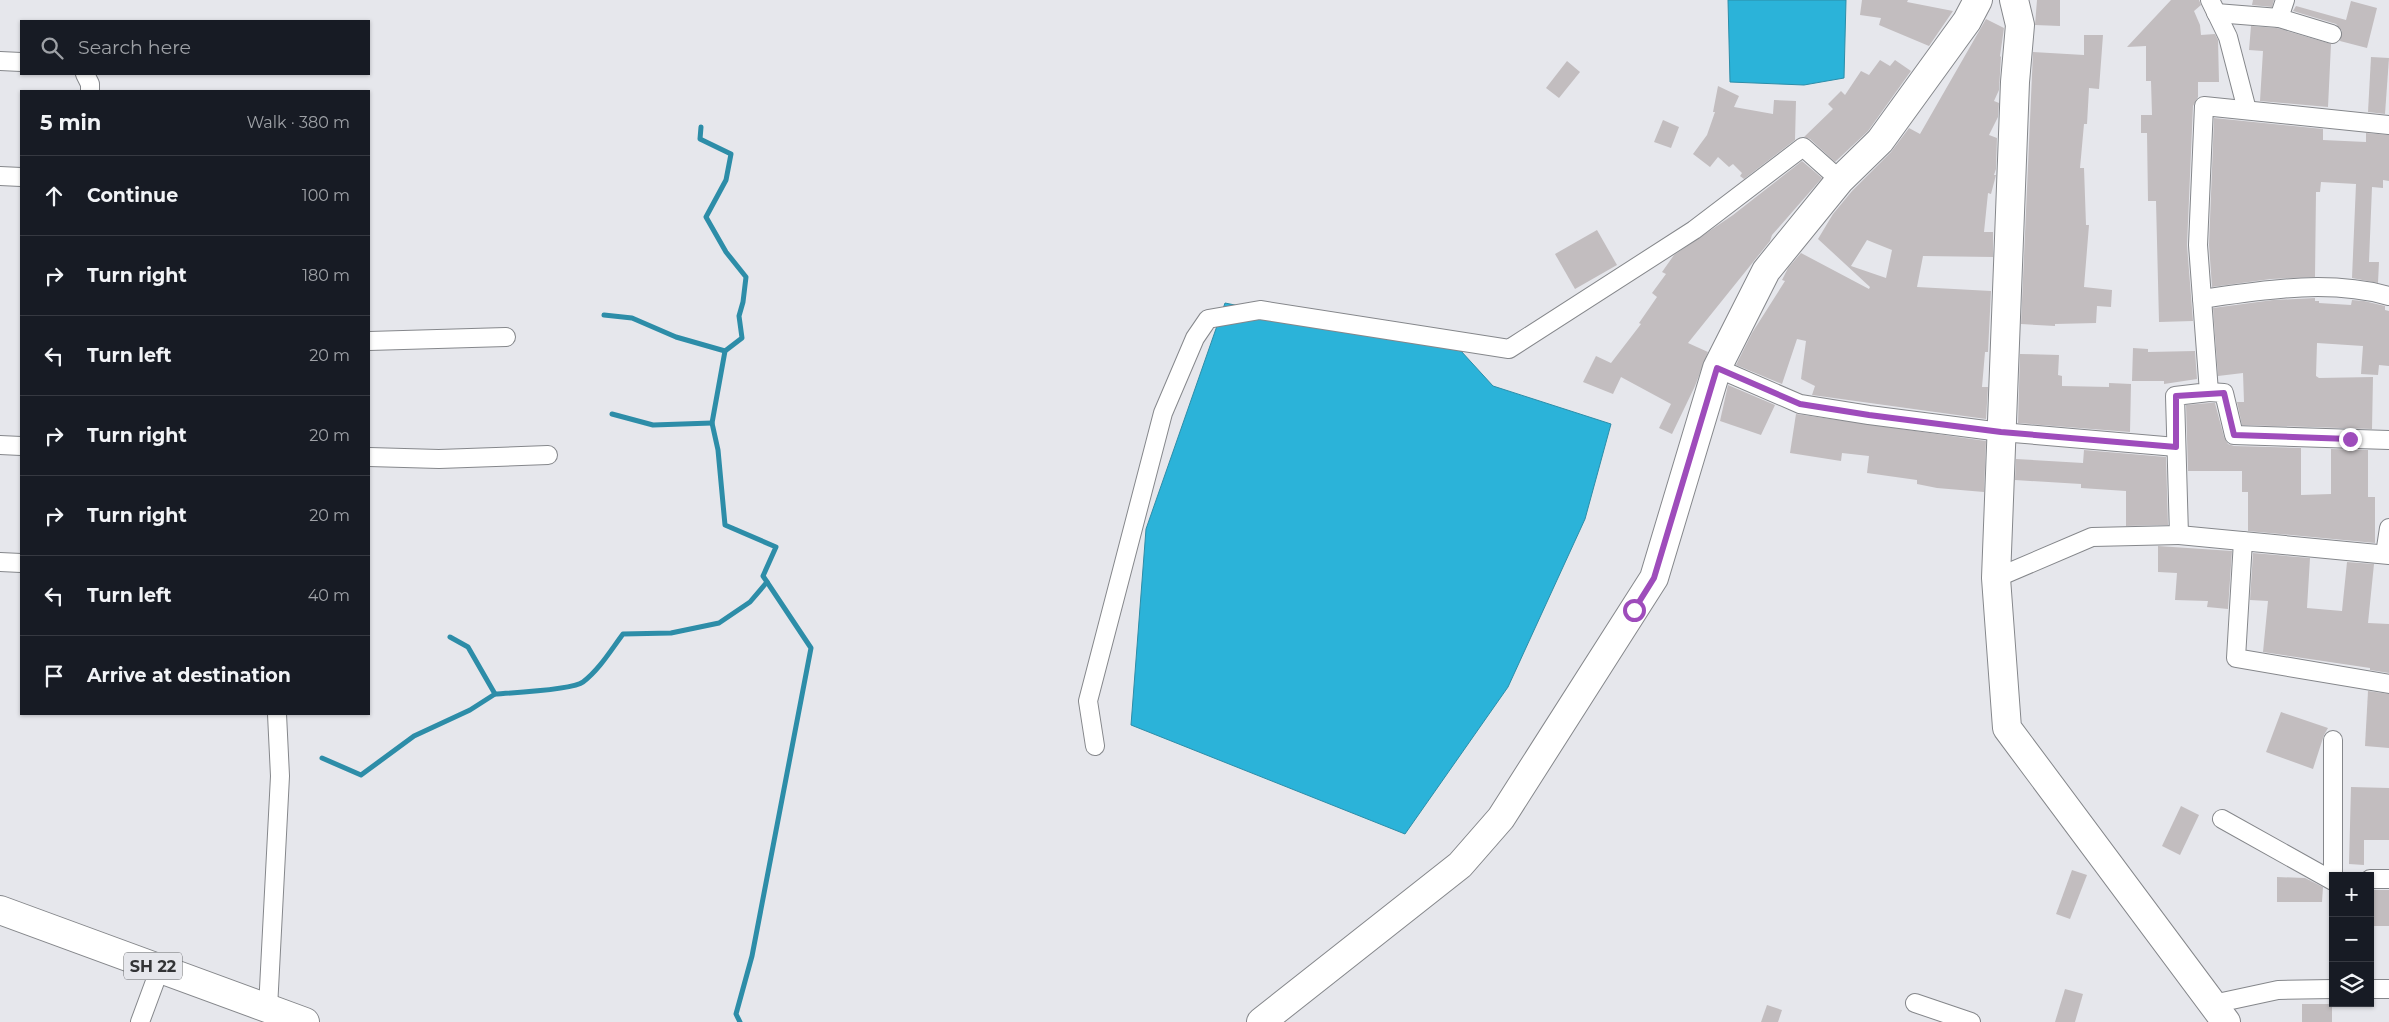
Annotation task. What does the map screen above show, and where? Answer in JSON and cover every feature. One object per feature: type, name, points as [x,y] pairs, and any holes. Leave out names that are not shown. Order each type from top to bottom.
[{"type":"main road","points":[[1261,1022],[1460,865],[1501,818],[1654,578],[1717,368],[1766,271],[1840,180],[1880,141],[1967,21],[1978,0]]},
{"type":"main road","points":[[2014,0],[2020,25],[2015,82],[1996,578],[2007,728],[2220,1013]]},
{"type":"main road","name":"SH 22","points":[[0,910],[305,1022]]},
{"type":"street","points":[[2279,18],[2285,0]]},
{"type":"street","points":[[2213,6],[2279,18],[2332,34]]},
{"type":"street","points":[[2213,6],[2228,37],[2247,110]]},
{"type":"street","points":[[0,61],[20,62]]},
{"type":"street","points":[[85,75],[90,84],[90,90]]},
{"type":"street","points":[[2209,392],[2198,245],[2204,106],[2389,125]]},
{"type":"street","points":[[1094,746],[1088,701],[1163,413],[1195,338],[1208,319],[1260,310],[1509,349],[1694,230],[1803,147],[1840,180]]},
{"type":"street","points":[[0,176],[20,177]]},
{"type":"street","points":[[2202,299],[2290,287],[2365,289],[2389,296]]},
{"type":"street","points":[[370,341],[506,337]]},
{"type":"street","points":[[1717,368],[1800,404],[2001,432],[2176,447]]},
{"type":"street","points":[[2179,535],[2176,396],[2209,392],[2224,393],[2234,435],[2389,440]]},
{"type":"street","points":[[0,445],[20,446]]},
{"type":"street","points":[[370,457],[439,459],[548,455]]},
{"type":"street","points":[[1996,578],[2092,537],[2179,535],[2387,555],[2389,528]]},
{"type":"street","points":[[2243,541],[2236,658],[2389,684]]},
{"type":"street","points":[[0,562],[20,563]]},
{"type":"street","points":[[268,1008],[280,776],[277,715]]},
{"type":"street","points":[[2334,740],[2334,872]]},
{"type":"street","points":[[2222,818],[2329,879]]},
{"type":"street","points":[[2374,880],[2389,878]]},
{"type":"street","points":[[140,1022],[160,968]]},
{"type":"street","points":[[2220,1013],[2278,990],[2329,989]]},
{"type":"street","points":[[2374,989],[2389,989]]},
{"type":"street","points":[[1915,1003],[1971,1022]]},
{"type":"water","points":[[1728,0],[1846,0],[1844,78],[1804,85],[1730,82]]},
{"type":"water","points":[[1225,303],[1461,351],[1493,386],[1611,424],[1585,519],[1508,687],[1405,834],[1131,725],[1146,529]]},
{"type":"building","points":[[1862,0],[1908,0],[1907,2],[1953,11],[1929,46],[1879,25],[1881,18],[1860,15]]},
{"type":"building","points":[[2037,0],[2060,0],[2060,26],[2035,25]]},
{"type":"building","points":[[2171,0],[2199,0],[2201,5],[2194,11],[2200,25],[2201,35],[2215,34],[2218,40],[2219,82],[2198,82],[2198,97],[2193,106],[2187,245],[2193,321],[2159,322],[2156,201],[2148,201],[2147,133],[2141,133],[2141,115],[2152,115],[2151,81],[2146,81],[2146,46],[2127,47]]},
{"type":"building","points":[[2253,0],[2274,0],[2272,7],[2252,5]]},
{"type":"building","points":[[2351,1],[2377,8],[2367,48],[2340,41],[2342,31],[2336,24],[2293,11],[2296,6],[2346,20]]},
{"type":"building","points":[[1986,19],[2004,28],[2000,56],[1999,90],[1994,101],[1999,103],[1998,117],[1989,135],[1997,138],[1996,169],[1994,175],[1996,175],[1991,194],[1988,193],[1984,232],[1993,232],[1993,257],[1923,256],[1917,287],[1991,291],[1988,352],[1985,352],[1982,387],[1988,387],[1986,419],[1812,395],[1815,386],[1801,379],[1806,341],[1797,339],[1782,384],[1736,365],[1752,333],[1785,281],[1782,280],[1788,268],[1801,253],[1869,289],[1870,287],[1818,239],[1833,214],[1852,191],[1891,152],[1909,128],[1920,134]],"holes":[[[1867,240],[1892,250],[1886,278],[1851,266]]]},
{"type":"building","points":[[2251,26],[2277,28],[2331,44],[2328,107],[2260,101],[2263,51],[2249,50]]},
{"type":"building","points":[[2084,35],[2103,35],[2099,89],[2089,88],[2087,124],[2084,124],[2080,168],[2084,168],[2086,225],[2089,225],[2084,287],[2112,290],[2111,307],[2097,306],[2096,323],[2055,324],[2055,326],[2021,324],[2033,52],[2084,55]]},
{"type":"building","points":[[2371,57],[2389,58],[2385,114],[2368,112]]},
{"type":"building","points":[[1880,60],[1890,66],[1895,60],[1911,71],[1868,131],[1835,162],[1810,139],[1804,137],[1833,109],[1828,104],[1841,91],[1845,95],[1861,71],[1869,75]]},
{"type":"building","points":[[1567,61],[1580,72],[1559,98],[1546,88]]},
{"type":"building","points":[[1718,86],[1739,96],[1734,107],[1773,114],[1774,100],[1796,101],[1795,140],[1744,179],[1740,176],[1742,173],[1733,164],[1729,167],[1718,157],[1710,167],[1693,154],[1707,135],[1715,112],[1713,112]]},
{"type":"building","points":[[2214,118],[2323,129],[2323,140],[2366,142],[2366,133],[2389,135],[2389,181],[2383,180],[2383,188],[2372,187],[2369,262],[2379,262],[2378,283],[2352,278],[2356,184],[2321,182],[2320,192],[2316,192],[2315,277],[2271,279],[2212,287],[2209,245]]},
{"type":"building","points":[[1663,120],[1679,127],[1671,148],[1654,142]]},
{"type":"building","points":[[1802,161],[1822,178],[1772,235],[1770,241],[1688,343],[1708,352],[1695,386],[1672,434],[1659,428],[1671,404],[1621,377],[1613,394],[1583,382],[1596,356],[1611,363],[1641,324],[1639,323],[1657,297],[1652,293],[1666,274],[1662,272],[1674,255],[1733,215]]},
{"type":"building","points":[[1597,230],[1617,265],[1575,289],[1555,254]]},
{"type":"building","points":[[2315,298],[2315,301],[2319,301],[2319,303],[2351,305],[2352,300],[2364,301],[2385,306],[2385,310],[2389,311],[2389,366],[2379,365],[2378,375],[2361,374],[2363,346],[2317,343],[2316,376],[2319,378],[2373,377],[2372,429],[2242,425],[2237,402],[2244,402],[2243,373],[2218,376],[2213,308],[2273,300]]},
{"type":"building","points":[[2133,348],[2148,349],[2148,352],[2195,351],[2197,379],[2164,384],[2164,381],[2132,381]]},
{"type":"building","points":[[2020,354],[2059,355],[2058,375],[2062,376],[2062,386],[2109,387],[2109,383],[2131,384],[2130,432],[2018,423]]},
{"type":"building","points":[[1728,385],[1775,405],[1761,435],[1720,421]]},
{"type":"building","points":[[2215,403],[2224,437],[2228,444],[2234,446],[2301,448],[2301,495],[2331,494],[2331,449],[2368,450],[2368,497],[2375,497],[2375,543],[2248,531],[2248,492],[2242,492],[2242,471],[2188,471],[2186,405]]},
{"type":"building","points":[[1796,414],[1986,441],[1984,492],[1937,488],[1917,484],[1917,480],[1867,473],[1869,456],[1842,453],[1841,461],[1790,453]]},
{"type":"building","points":[[2084,450],[2166,457],[2168,525],[2126,526],[2126,491],[2081,488],[2081,484],[2015,480],[2016,459],[2083,463]]},
{"type":"building","points":[[2158,546],[2232,551],[2228,609],[2207,607],[2208,601],[2175,600],[2177,573],[2158,572]]},
{"type":"building","points":[[2253,553],[2310,558],[2307,608],[2342,611],[2347,562],[2374,564],[2368,623],[2389,624],[2389,673],[2370,670],[2370,668],[2263,652],[2268,601],[2250,600]]},
{"type":"building","points":[[2368,691],[2389,694],[2389,748],[2365,746]]},
{"type":"building","points":[[2281,712],[2328,728],[2313,769],[2266,752]]},
{"type":"building","points":[[2351,787],[2389,788],[2389,840],[2364,840],[2364,865],[2349,864]]},
{"type":"building","points":[[2181,806],[2199,815],[2180,855],[2162,846]]},
{"type":"building","points":[[2072,870],[2087,875],[2070,919],[2056,914]]},
{"type":"building","points":[[2277,877],[2305,878],[2323,887],[2322,902],[2277,902]]},
{"type":"building","points":[[2374,890],[2389,890],[2389,926],[2374,926]]},
{"type":"building","points":[[2065,989],[2083,994],[2075,1022],[2055,1022]]},
{"type":"building","points":[[2302,1004],[2329,1004],[2329,1007],[2332,1007],[2332,1022],[2302,1022]]},
{"type":"building","points":[[1767,1005],[1782,1010],[1778,1022],[1761,1022]]},
{"type":"waterway","points":[[701,127],[700,139],[731,154],[726,180],[706,217],[726,252],[746,277],[739,316],[742,338],[725,351],[712,423],[718,450],[725,525],[776,547],[763,576],[811,648],[752,956],[736,1014],[740,1022]]},
{"type":"waterway","points":[[604,315],[632,318],[676,337],[725,351]]},
{"type":"waterway","points":[[612,414],[653,425],[712,423]]},
{"type":"waterway","points":[[450,637],[468,647],[495,694],[567,687],[577,685],[589,677],[623,634],[671,633],[719,623],[750,602],[767,582]]},
{"type":"waterway","points":[[322,758],[361,775],[414,736],[470,710],[495,694]]},
{"type":"route","points":[[1634,610],[1654,578],[1717,368],[1800,404],[2001,432],[2176,447],[2176,396],[2209,392],[2224,393],[2234,435],[2350,439]]}]
